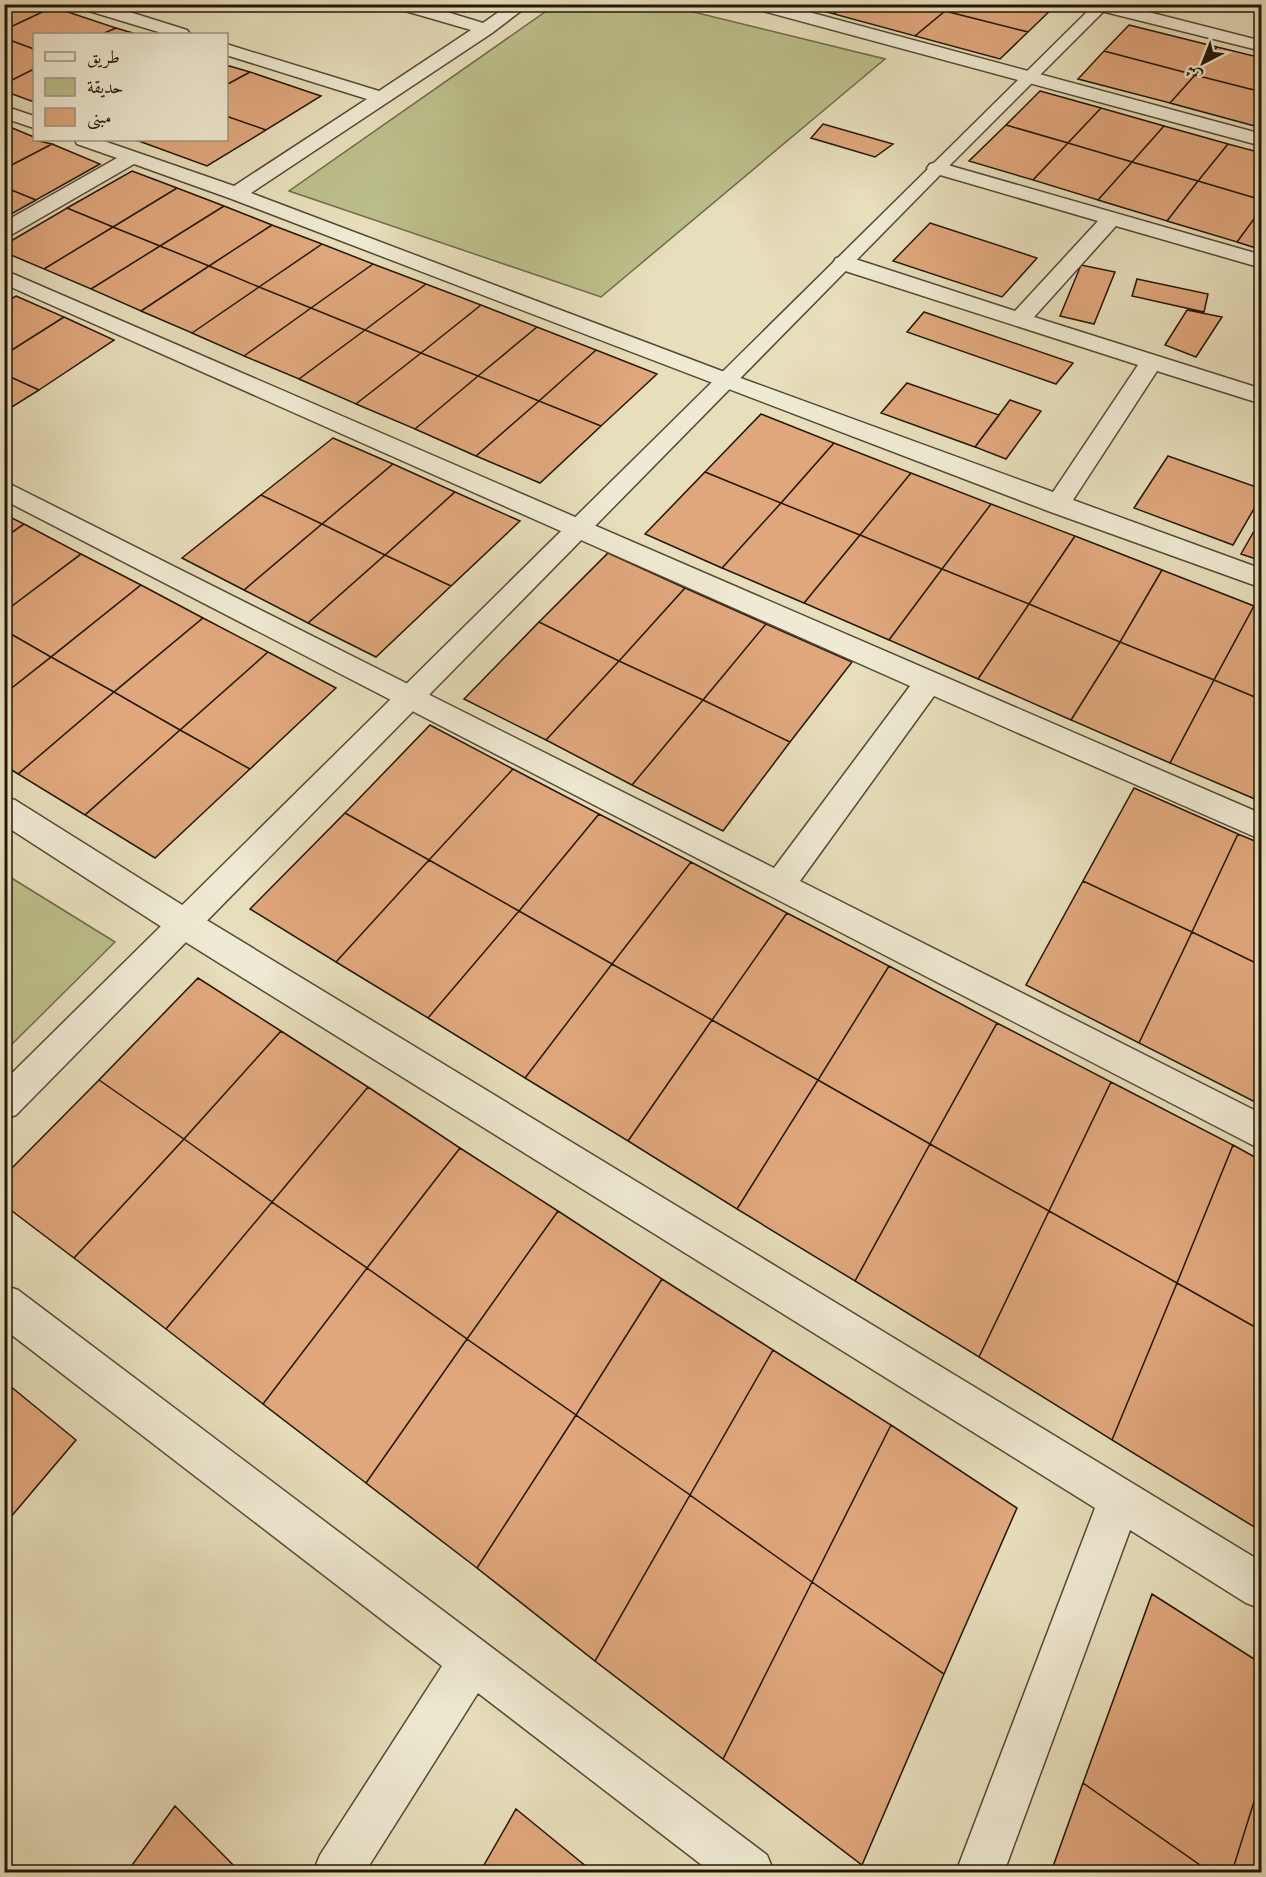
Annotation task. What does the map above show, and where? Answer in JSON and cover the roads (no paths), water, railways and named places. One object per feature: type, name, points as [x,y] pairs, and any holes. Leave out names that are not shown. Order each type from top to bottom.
[{"type":"street","points":[[85,4],[178,33]]},
{"type":"street","points":[[401,4],[486,29]]},
{"type":"street","points":[[236,194],[522,4]]},
{"type":"street","points":[[758,4],[1262,140]]},
{"type":"street","points":[[1101,5],[1262,46]]},
{"type":"street","points":[[228,50],[383,98]]},
{"type":"street","points":[[4,111],[33,122]]},
{"type":"street","points":[[87,141],[236,194],[1057,505],[1262,579]]},
{"type":"street","points":[[4,231],[133,157]]},
{"type":"street","points":[[937,168],[1262,262]]},
{"type":"street","points":[[1020,319],[1111,219]]},
{"type":"street","points":[[844,263],[1261,396]]},
{"type":"street","points":[[4,276],[1262,828]]},
{"type":"street","points":[[1057,505],[1152,361]]},
{"type":"street","points":[[4,489],[780,884],[1262,1133]]},
{"type":"street","points":[[780,884],[928,681]]},
{"type":"street","points":[[4,809],[183,923],[1262,1587]]},
{"type":"street","points":[[4,1304],[750,1872]]},
{"type":"street","points":[[980,1872],[1120,1499]]},
{"type":"street","points":[[337,1872],[473,1659]]},
{"type":"lane","points":[[4,1104],[1101,5]]}]
